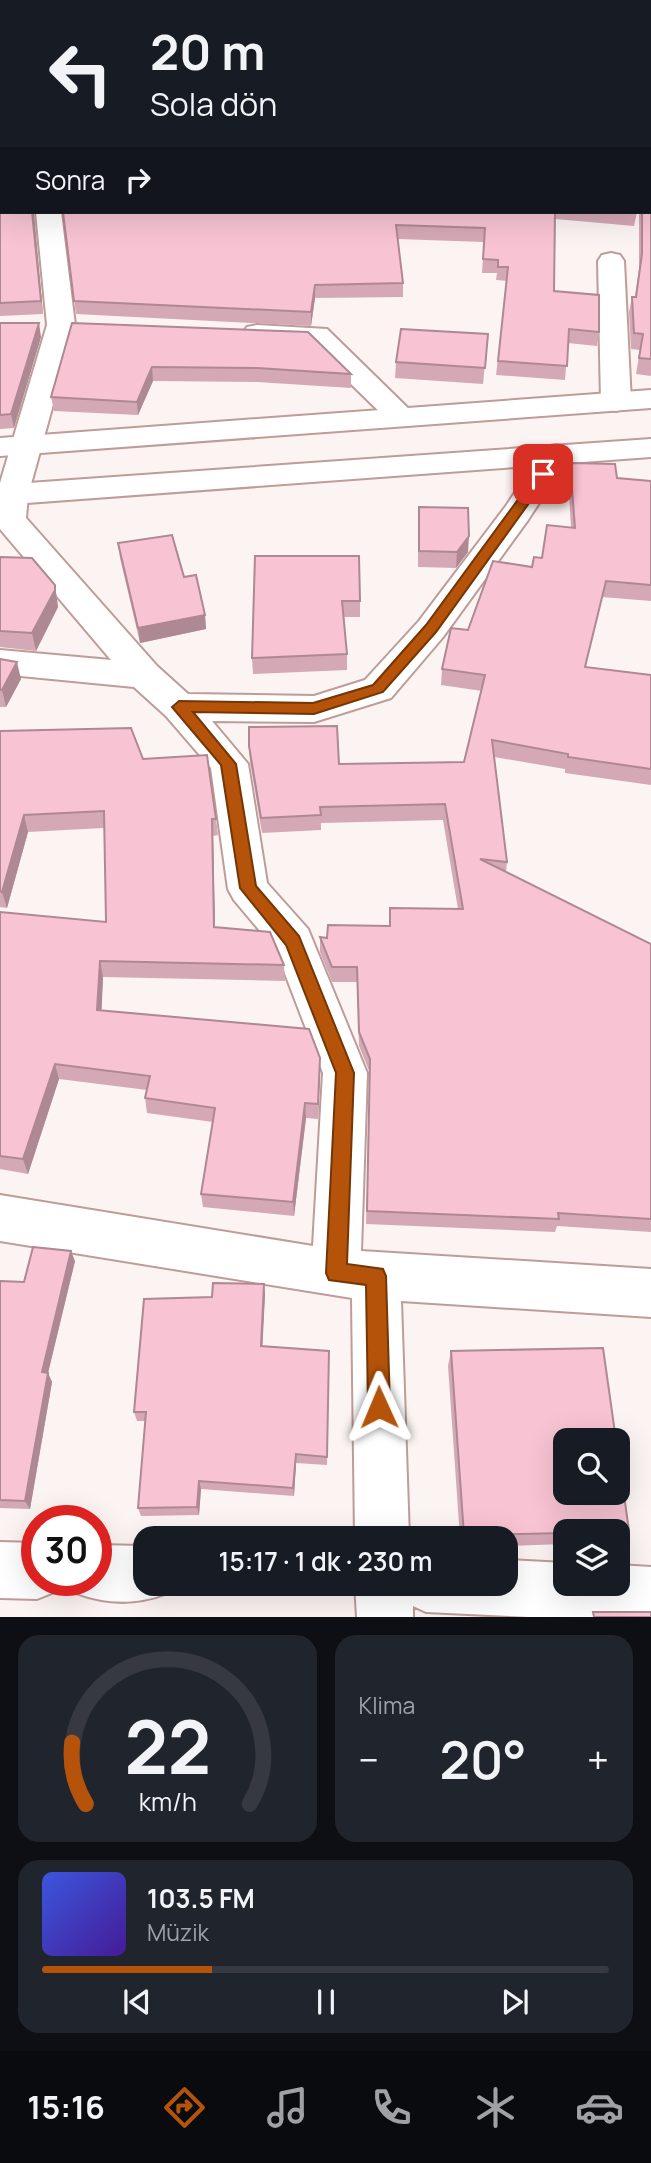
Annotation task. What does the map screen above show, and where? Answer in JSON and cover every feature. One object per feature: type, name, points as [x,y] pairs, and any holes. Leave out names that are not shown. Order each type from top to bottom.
[{"type":"street","points":[[48,214],[62,326],[13,446],[6,495],[10,520],[144,675],[179,707],[229,764],[248,888],[293,941],[345,1073],[356,1274],[381,1526]]},
{"type":"street","points":[[611,261],[616,402]]},
{"type":"street","points":[[234,332],[317,335],[401,416]]},
{"type":"street","points":[[13,446],[651,399]]},
{"type":"street","points":[[6,495],[651,448]]},
{"type":"street","points":[[179,707],[314,709],[378,689],[431,629],[517,513],[556,454]]},
{"type":"street","points":[[0,662],[144,675]]},
{"type":"street","points":[[0,1218],[356,1274],[651,1293]]},
{"type":"street","points":[[0,1570],[21,1571]]},
{"type":"street","points":[[112,1573],[133,1574]]},
{"type":"street","points":[[518,1588],[651,1595]]},
{"type":"street","points":[[384,1596],[385,1617]]},
{"type":"building","points":[[0,214],[32,214],[41,301],[0,303]]},
{"type":"building","points":[[63,214],[555,214],[554,291],[599,295],[599,332],[569,329],[567,366],[498,361],[508,267],[498,267],[498,260],[483,259],[485,228],[396,225],[403,283],[315,285],[311,312],[74,301]]},
{"type":"building","points":[[642,214],[651,214],[651,359],[639,358],[643,334],[634,333],[632,297],[636,297],[642,254]]},
{"type":"building","points":[[0,323],[39,323],[11,414],[0,415]]},
{"type":"building","points":[[72,323],[308,332],[351,374],[257,368],[152,367],[137,402],[51,397]]},
{"type":"building","points":[[401,329],[488,334],[485,368],[396,362]]},
{"type":"building","points":[[570,463],[615,464],[617,478],[651,481],[651,585],[606,581],[585,667],[651,675],[651,769],[568,757],[568,754],[492,740],[507,862],[480,859],[651,944],[651,1219],[558,1213],[559,1219],[367,1211],[370,1059],[359,1032],[357,967],[332,967],[320,937],[327,938],[328,925],[390,926],[390,908],[463,909],[445,804],[320,807],[321,815],[261,818],[249,746],[249,727],[337,726],[339,764],[464,762],[485,675],[442,669],[451,628],[468,630],[493,561],[532,567],[534,557],[542,558],[547,525],[575,528]]},
{"type":"building","points":[[419,507],[468,508],[469,536],[457,552],[419,551]]},
{"type":"building","points":[[172,535],[184,577],[196,575],[205,615],[138,628],[118,543]]},
{"type":"building","points":[[255,556],[359,556],[360,601],[342,601],[347,654],[252,658]]},
{"type":"building","points":[[0,557],[32,558],[55,585],[55,590],[32,633],[0,631]]},
{"type":"building","points":[[0,659],[17,662],[2,690],[0,690]]},
{"type":"building","points":[[131,728],[143,759],[207,755],[216,819],[212,819],[214,927],[270,932],[284,965],[100,961],[97,1010],[309,1029],[320,1058],[318,1104],[305,1103],[293,1202],[201,1194],[215,1108],[145,1098],[150,1076],[55,1064],[23,1159],[0,1156],[0,912],[106,922],[104,811],[24,815],[2,892],[0,891],[0,731]]},
{"type":"building","points":[[33,1247],[71,1251],[42,1372],[48,1373],[25,1501],[0,1500],[0,1281],[24,1282]]},
{"type":"building","points":[[213,1283],[264,1284],[261,1346],[329,1351],[327,1457],[296,1454],[293,1488],[199,1481],[197,1507],[138,1508],[146,1412],[134,1412],[144,1299],[212,1297]]},
{"type":"building","points":[[603,1348],[614,1428],[553,1428],[553,1505],[625,1505],[627,1519],[553,1519],[553,1533],[518,1534],[518,1526],[463,1526],[451,1351]]},
{"type":"building","points":[[593,1612],[651,1612],[651,1617],[594,1617]]},
{"type":"route","points":[[379,1407],[376,1276],[336,1273],[345,1073],[293,941],[248,888],[229,764],[179,707],[314,709],[378,689],[431,629],[543,474]]}]
